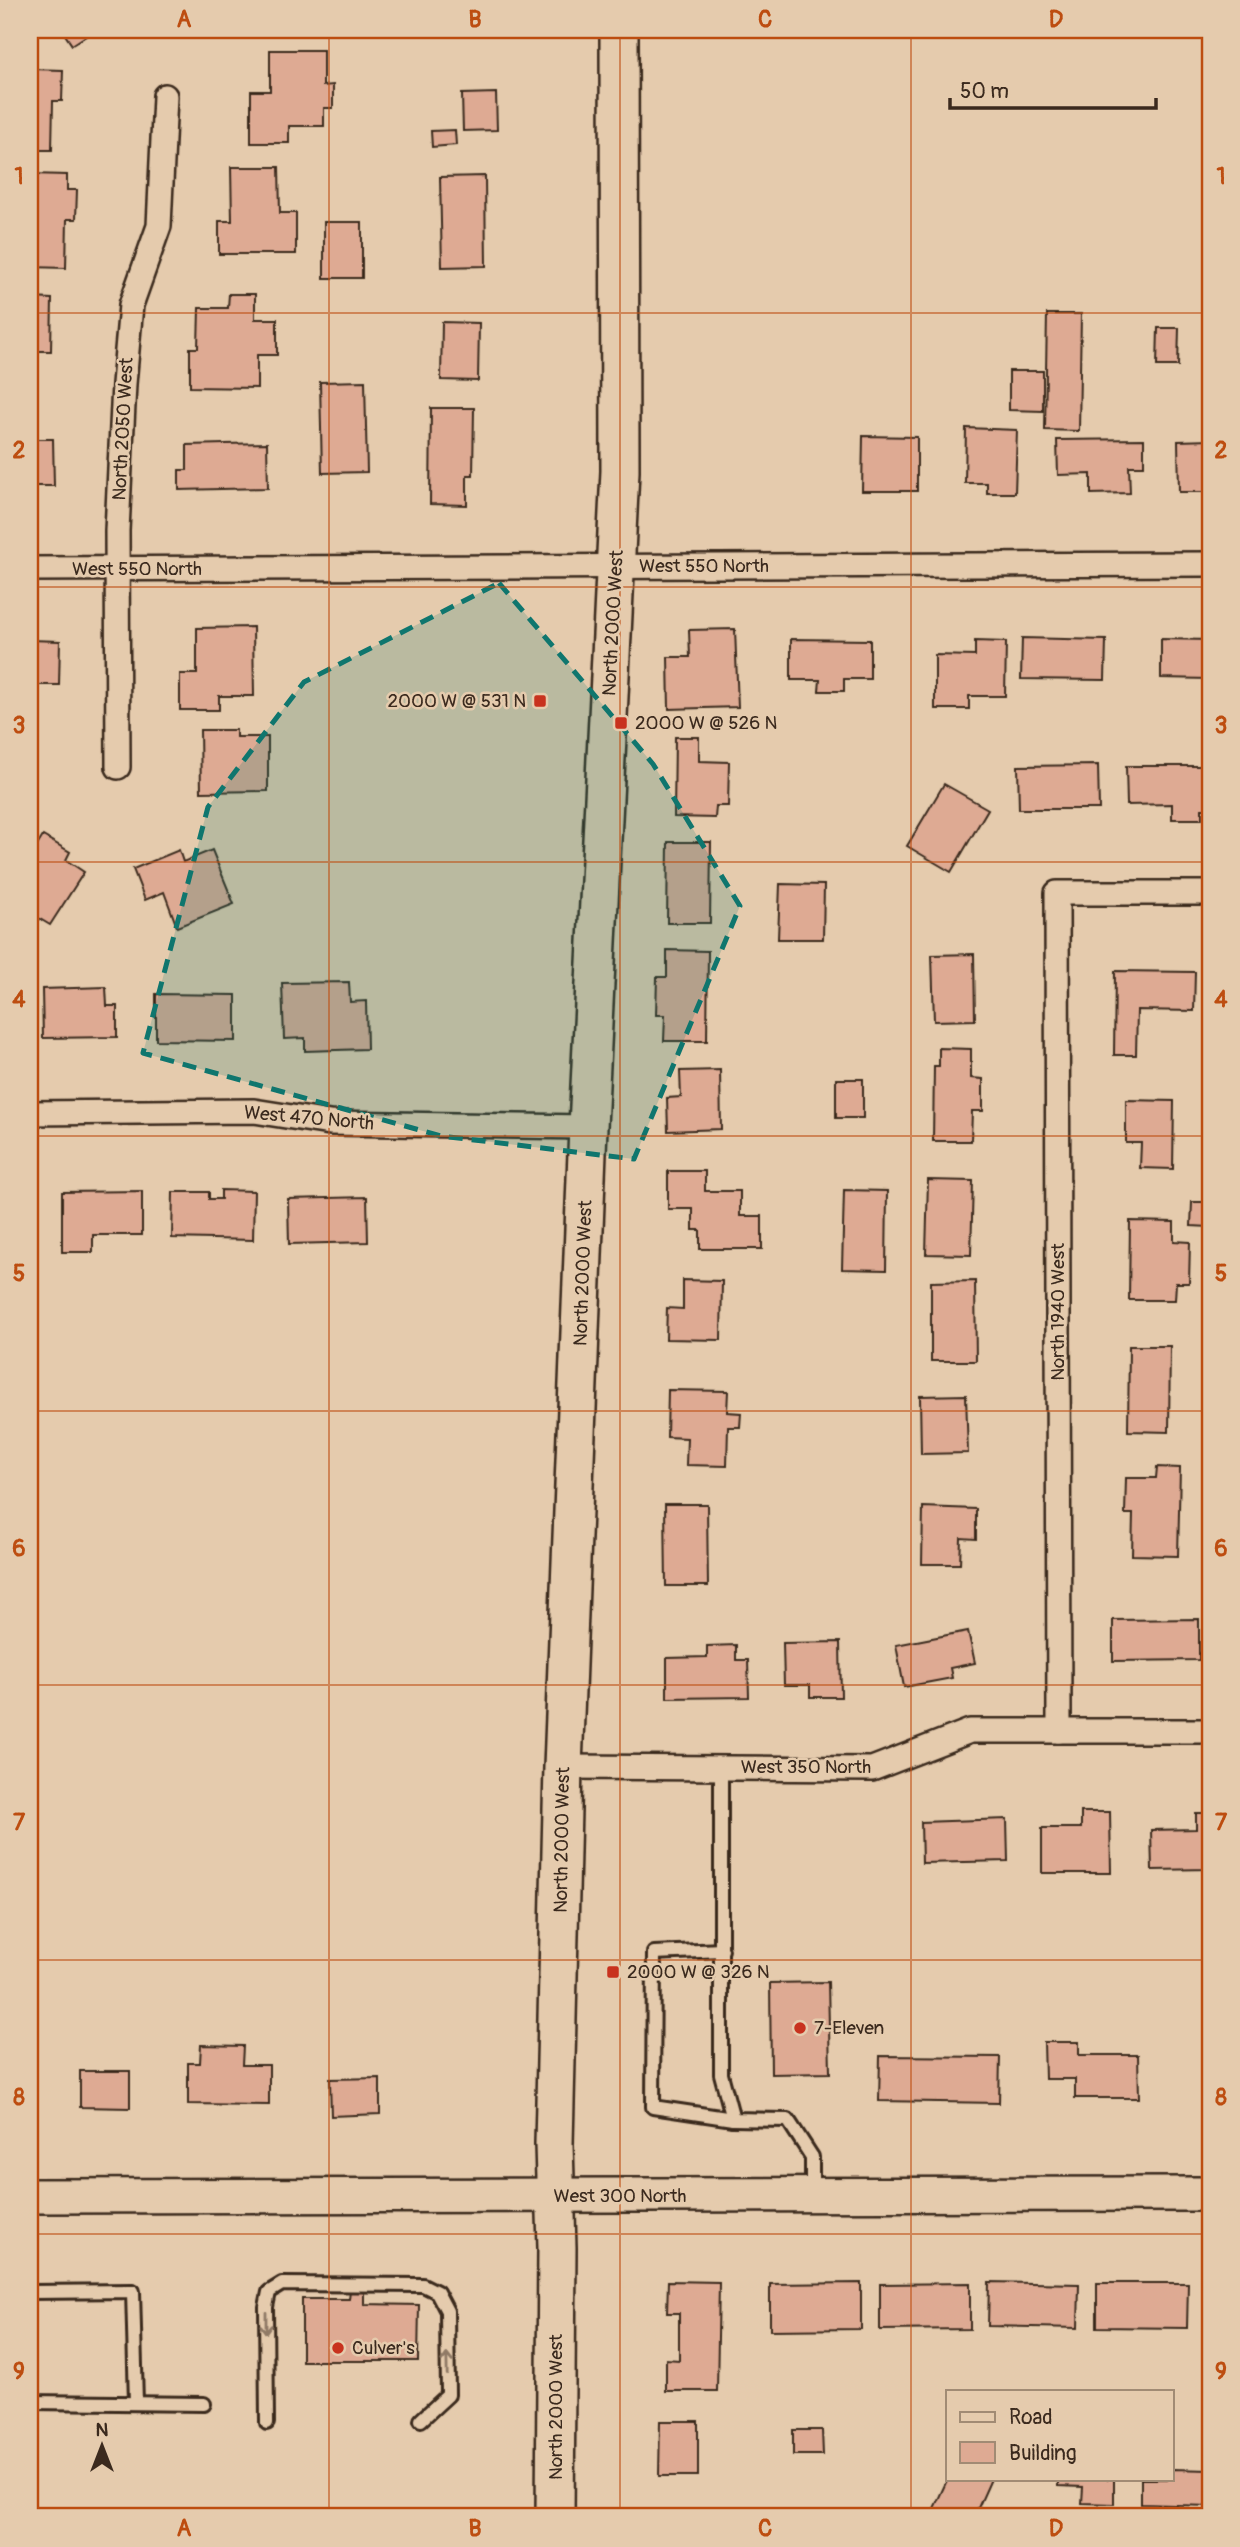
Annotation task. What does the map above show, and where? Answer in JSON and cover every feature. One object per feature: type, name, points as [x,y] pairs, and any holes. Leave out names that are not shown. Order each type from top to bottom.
[{"type":"main road","name":"North 2000 West","points":[[555,2517],[554,2144],[563,1767],[588,1127],[620,471],[619,30]]},
{"type":"main road","name":"West 300 North","points":[[30,2196],[1210,2194]]},
{"type":"street","name":"North 2050 West","points":[[118,767],[117,531],[123,398],[131,305],[159,226],[164,96]]},
{"type":"street","name":"West 550 North","points":[[30,569],[1210,564]]},
{"type":"street","name":"North 1940 West","points":[[1059,1731],[1057,893],[1210,893]]},
{"type":"street","name":"West 470 North","points":[[30,1113],[254,1111],[330,1123],[588,1127]]},
{"type":"street","name":"West 350 North","points":[[563,1767],[872,1769],[970,1731],[1210,1731]]},
{"type":"lane","points":[[721,1767],[721,2074],[733,2119]]},
{"type":"lane","points":[[722,1950],[654,1952],[653,2107],[733,2119],[788,2120],[812,2157],[812,2196]]},
{"type":"lane","points":[[267,2423],[266,2307],[269,2292],[282,2284],[423,2285],[437,2292],[447,2311],[447,2395],[421,2420]]},
{"type":"lane","points":[[30,2292],[133,2291],[136,2403]]},
{"type":"lane","points":[[30,2402],[204,2404]]},
{"type":"highlighted area","points":[[499,583],[653,764],[740,906],[634,1159],[441,1136],[143,1053],[208,807],[304,682]]},
{"type":"building","points":[[62,30],[95,30],[72,45]]},
{"type":"building","points":[[270,50],[323,50],[323,86],[333,85],[333,108],[324,108],[324,126],[289,126],[289,143],[251,143],[251,91],[270,91]]},
{"type":"building","points":[[30,69],[63,70],[62,101],[53,101],[52,150],[30,150]]},
{"type":"building","points":[[496,93],[497,130],[463,131],[462,94]]},
{"type":"building","points":[[455,130],[456,145],[432,147],[431,131]]},
{"type":"building","points":[[231,167],[279,167],[280,213],[296,213],[296,254],[219,254],[219,221],[232,221]]},
{"type":"building","points":[[30,174],[67,175],[67,190],[77,190],[76,219],[67,219],[66,268],[30,267]]},
{"type":"building","points":[[485,176],[486,266],[442,267],[440,177]]},
{"type":"building","points":[[324,222],[362,222],[362,278],[324,278]]},
{"type":"building","points":[[229,294],[255,294],[255,319],[277,319],[277,355],[257,355],[257,388],[190,387],[190,348],[198,348],[199,308],[228,308]]},
{"type":"building","points":[[30,298],[52,299],[51,351],[36,351],[35,393],[30,392]]},
{"type":"building","points":[[1047,314],[1081,314],[1079,431],[1045,430]]},
{"type":"building","points":[[442,322],[479,323],[478,381],[441,380]]},
{"type":"building","points":[[1158,328],[1179,328],[1178,366],[1157,366]]},
{"type":"building","points":[[1009,371],[1043,371],[1043,411],[1009,410]]},
{"type":"building","points":[[365,381],[367,472],[322,473],[320,382]]},
{"type":"building","points":[[431,408],[474,408],[473,475],[467,475],[467,505],[430,504]]},
{"type":"building","points":[[966,428],[1017,430],[1015,493],[987,493],[987,483],[965,483]]},
{"type":"building","points":[[863,436],[917,437],[917,491],[862,491]]},
{"type":"building","points":[[30,439],[53,439],[54,486],[30,486]]},
{"type":"building","points":[[1144,439],[1144,466],[1129,466],[1130,493],[1091,494],[1091,474],[1058,475],[1057,440]]},
{"type":"building","points":[[1210,440],[1210,492],[1179,492],[1178,441]]},
{"type":"building","points":[[267,443],[268,488],[179,490],[179,470],[187,470],[187,445]]},
{"type":"building","points":[[253,627],[254,696],[219,696],[219,710],[180,710],[180,674],[197,674],[197,628]]},
{"type":"building","points":[[735,629],[738,707],[669,709],[668,657],[690,657],[689,630]]},
{"type":"building","points":[[1022,638],[1106,640],[1105,680],[1021,679]]},
{"type":"building","points":[[791,639],[870,640],[870,679],[844,679],[844,691],[819,691],[820,680],[791,680]]},
{"type":"building","points":[[1161,639],[1210,640],[1210,679],[1161,678]]},
{"type":"building","points":[[30,640],[60,641],[59,685],[30,685]]},
{"type":"building","points":[[975,641],[1006,642],[1005,696],[969,696],[969,709],[935,709],[935,655],[975,656]]},
{"type":"building","points":[[200,730],[236,730],[236,737],[268,737],[268,791],[201,792]]},
{"type":"building","points":[[675,737],[699,737],[699,761],[729,762],[728,806],[716,806],[715,818],[674,817]]},
{"type":"building","points":[[1098,765],[1099,809],[1019,809],[1018,766]]},
{"type":"building","points":[[1126,766],[1210,766],[1210,809],[1202,809],[1202,819],[1172,819],[1172,804],[1127,805]]},
{"type":"building","points":[[944,784],[988,809],[951,872],[907,846]]},
{"type":"building","points":[[43,836],[70,852],[66,860],[84,872],[50,925],[30,913],[30,857]]},
{"type":"building","points":[[668,842],[711,842],[710,923],[667,923]]},
{"type":"building","points":[[179,850],[183,862],[212,850],[234,904],[177,927],[164,892],[145,900],[133,869]]},
{"type":"building","points":[[780,884],[824,885],[823,939],[778,939]]},
{"type":"building","points":[[667,950],[708,951],[707,1041],[664,1041],[665,1015],[656,1015],[657,977],[667,977]]},
{"type":"building","points":[[974,954],[975,1020],[934,1021],[932,955]]},
{"type":"building","points":[[1115,971],[1195,972],[1194,1011],[1137,1010],[1136,1055],[1114,1055]]},
{"type":"building","points":[[349,982],[350,1002],[366,1001],[367,1049],[305,1051],[305,1038],[284,1039],[282,983]]},
{"type":"building","points":[[106,987],[107,1006],[117,1006],[117,1037],[43,1038],[42,989]]},
{"type":"building","points":[[156,994],[236,995],[236,1041],[156,1040]]},
{"type":"building","points":[[939,1048],[971,1049],[971,1078],[983,1079],[983,1111],[972,1111],[971,1141],[933,1141],[934,1066],[939,1066]]},
{"type":"building","points":[[720,1070],[721,1129],[668,1131],[667,1098],[681,1097],[680,1071]]},
{"type":"building","points":[[836,1079],[863,1079],[863,1118],[836,1118]]},
{"type":"building","points":[[1126,1100],[1174,1101],[1173,1169],[1140,1168],[1141,1143],[1126,1143]]},
{"type":"building","points":[[668,1171],[705,1171],[705,1191],[740,1191],[740,1216],[762,1216],[762,1249],[700,1249],[700,1230],[693,1230],[693,1209],[668,1209]]},
{"type":"building","points":[[928,1180],[973,1181],[971,1255],[926,1254]]},
{"type":"building","points":[[221,1190],[254,1191],[253,1240],[172,1238],[173,1192],[209,1192],[209,1199],[221,1199]]},
{"type":"building","points":[[844,1190],[887,1191],[886,1270],[842,1269]]},
{"type":"building","points":[[142,1191],[142,1235],[93,1235],[93,1252],[62,1252],[62,1192]]},
{"type":"building","points":[[367,1197],[368,1242],[289,1244],[288,1199]]},
{"type":"building","points":[[1192,1202],[1210,1202],[1210,1227],[1191,1226]]},
{"type":"building","points":[[1130,1221],[1174,1222],[1174,1241],[1190,1242],[1189,1283],[1176,1283],[1175,1300],[1129,1300]]},
{"type":"building","points":[[683,1280],[722,1281],[721,1340],[666,1339],[667,1308],[683,1309]]},
{"type":"building","points":[[975,1281],[976,1361],[931,1361],[931,1282]]},
{"type":"building","points":[[1129,1346],[1170,1346],[1169,1432],[1128,1431]]},
{"type":"building","points":[[668,1390],[728,1391],[727,1412],[741,1413],[740,1427],[728,1427],[727,1466],[686,1465],[687,1438],[667,1437]]},
{"type":"building","points":[[966,1395],[968,1453],[921,1454],[920,1396]]},
{"type":"building","points":[[1157,1467],[1180,1468],[1178,1556],[1132,1555],[1133,1514],[1125,1514],[1126,1478],[1156,1478]]},
{"type":"building","points":[[665,1504],[707,1504],[708,1586],[666,1586]]},
{"type":"building","points":[[923,1507],[976,1509],[976,1539],[961,1538],[960,1564],[922,1564]]},
{"type":"building","points":[[1199,1619],[1199,1660],[1113,1661],[1113,1620]]},
{"type":"building","points":[[968,1631],[975,1663],[950,1668],[952,1678],[904,1687],[896,1645]]},
{"type":"building","points":[[840,1642],[841,1697],[810,1697],[810,1685],[784,1685],[783,1643]]},
{"type":"building","points":[[736,1645],[736,1660],[748,1660],[749,1697],[667,1698],[667,1658],[707,1657],[707,1646]]},
{"type":"building","points":[[1081,1812],[1110,1812],[1111,1873],[1042,1873],[1042,1828],[1081,1828]]},
{"type":"building","points":[[1196,1813],[1210,1813],[1210,1869],[1152,1870],[1151,1830],[1196,1829]]},
{"type":"building","points":[[1007,1819],[1008,1861],[922,1863],[921,1822]]},
{"type":"building","name":"7-Eleven","points":[[828,1982],[830,2073],[771,2074],[770,1983]]},
{"type":"building","points":[[1044,2042],[1079,2042],[1079,2055],[1138,2055],[1139,2098],[1075,2098],[1075,2079],[1045,2079]]},
{"type":"building","points":[[201,2045],[243,2046],[242,2065],[269,2065],[269,2105],[188,2104],[188,2063],[200,2063]]},
{"type":"building","points":[[880,2056],[1000,2057],[999,2103],[879,2101]]},
{"type":"building","points":[[80,2071],[130,2071],[130,2108],[80,2107]]},
{"type":"building","points":[[380,2078],[380,2114],[331,2116],[330,2079]]},
{"type":"building","points":[[668,2281],[719,2282],[717,2391],[666,2391],[666,2359],[679,2360],[679,2313],[667,2313]]},
{"type":"building","points":[[989,2282],[1079,2284],[1078,2328],[988,2326]]},
{"type":"building","points":[[861,2283],[861,2329],[770,2330],[770,2284]]},
{"type":"building","points":[[970,2283],[970,2329],[880,2330],[880,2284]]},
{"type":"building","points":[[1097,2283],[1188,2283],[1187,2328],[1097,2327]]},
{"type":"building","points":[[350,2290],[364,2290],[364,2304],[419,2305],[418,2361],[302,2361],[302,2299],[349,2299]]},
{"type":"building","points":[[660,2421],[698,2421],[698,2476],[659,2476]]},
{"type":"building","points":[[793,2430],[822,2430],[823,2455],[793,2455]]},
{"type":"building","points":[[1174,2469],[1210,2470],[1210,2506],[1141,2504],[1141,2480],[1174,2480]]},
{"type":"building","points":[[947,2480],[991,2480],[974,2517],[930,2517]]},
{"type":"building","points":[[1058,2480],[1114,2480],[1114,2504],[1082,2503],[1083,2487],[1058,2486]]},
{"type":"place","name":"2000 W @ 531 N","points":[[540,701]]},
{"type":"place","name":"2000 W @ 526 N","points":[[621,723]]},
{"type":"place","name":"2000 W @ 326 N","points":[[613,1972]]},
{"type":"place","name":"7-Eleven","points":[[800,2028]]},
{"type":"place","name":"Culver's","points":[[338,2348]]}]
